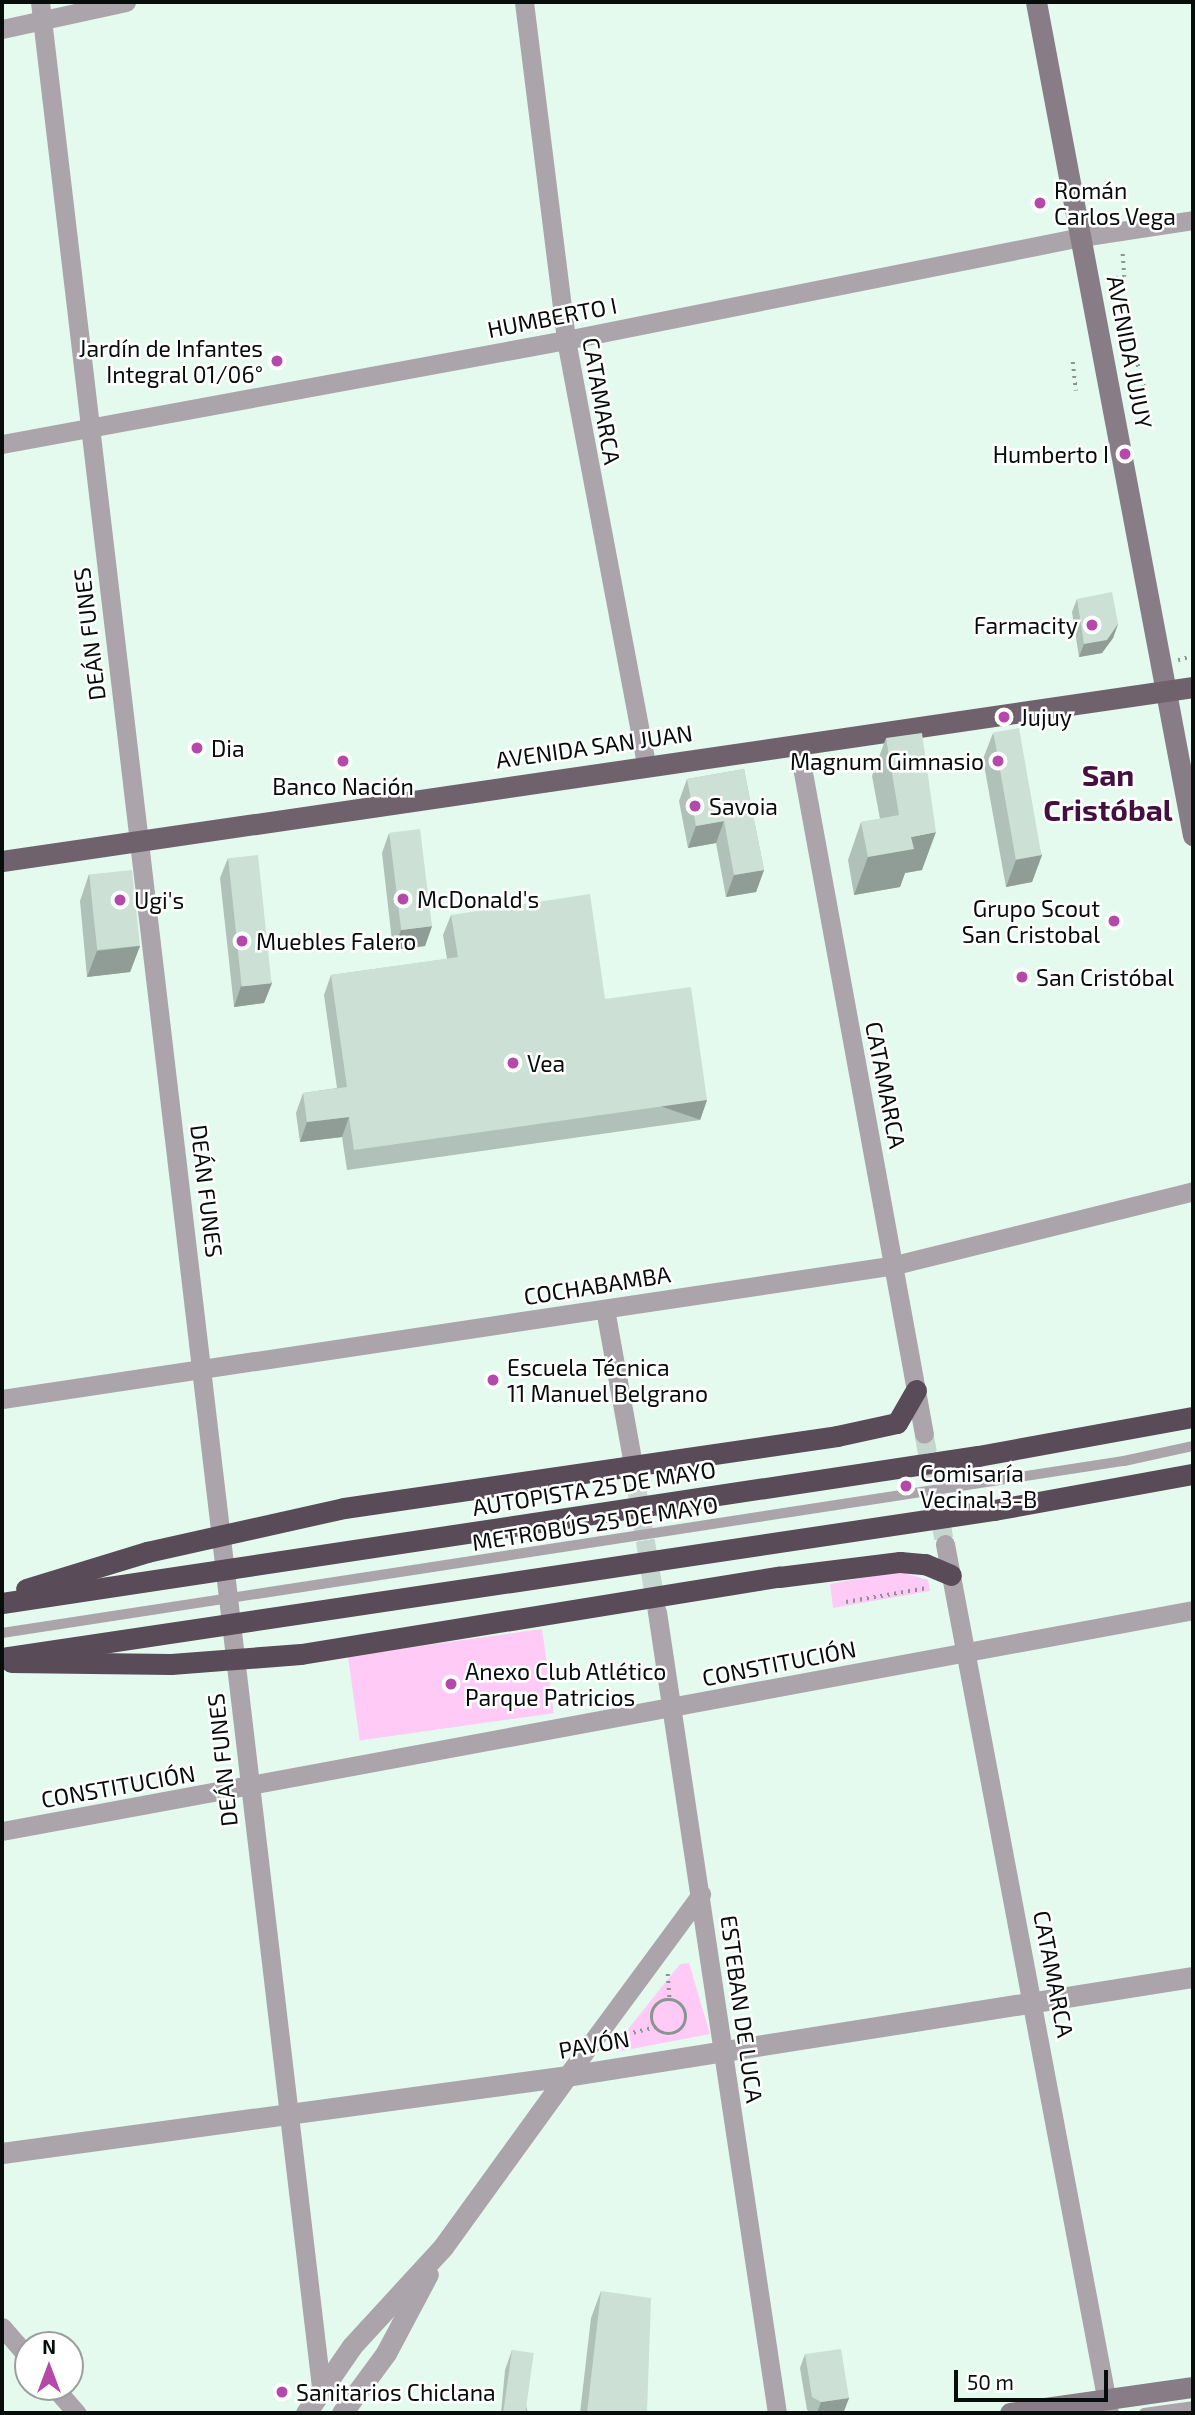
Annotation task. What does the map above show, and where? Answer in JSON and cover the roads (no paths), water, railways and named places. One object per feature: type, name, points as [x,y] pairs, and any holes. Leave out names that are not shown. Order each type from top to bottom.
[{"type":"highway","points":[[2,1596],[147,1552],[344,1508],[837,1436],[897,1423],[916,1390]]},
{"type":"highway","name":"AUTOPISTA 25 DE MAYO","points":[[2,1603],[978,1456],[1193,1417]]},
{"type":"highway","points":[[2,1660],[994,1510],[1193,1474]]},
{"type":"highway","points":[[2,1660],[133,1665],[301,1654],[779,1577],[900,1562],[925,1564],[952,1580]]},
{"type":"main road","name":"AVENIDA JUJUY","points":[[1036,2],[1193,835]]},
{"type":"main road","name":"AVENIDA SAN JUAN","points":[[2,861],[1193,687]]},
{"type":"main road","points":[[1010,2413],[1108,2407],[1193,2387]]},
{"type":"street","points":[[2,29],[41,11],[126,2]]},
{"type":"street","name":"CATAMARCA","points":[[524,2],[566,340],[646,765]]},
{"type":"street","name":"DEÁN FUNES","points":[[41,11],[138,840],[204,1372],[321,2387]]},
{"type":"street","name":"HUMBERTO I","points":[[2,444],[90,425],[566,340],[1081,237],[1193,220]]},
{"type":"street","name":"CATAMARCA","points":[[798,745],[895,1265],[923,1434]]},
{"type":"street","name":"COCHABAMBA","points":[[2,1398],[204,1372],[895,1265],[1193,1191]]},
{"type":"street","points":[[605,1309],[631,1454]]},
{"type":"street","name":"CATAMARCA","points":[[946,1544],[1035,2001],[1108,2407]]},
{"type":"street","name":"CONSTITUCIÓN","points":[[2,1832],[1193,1610]]},
{"type":"street","name":"ESTEBAN DE LUCA","points":[[657,1612],[777,2413]]},
{"type":"street","points":[[306,2413],[321,2387],[352,2346],[443,2247],[701,1894]]},
{"type":"street","name":"PAVÓN","points":[[2,2153],[567,2076],[723,2049],[1193,1977]]},
{"type":"street","points":[[342,2413],[386,2353],[443,2247]]},
{"type":"street","points":[[2,2327],[14,2341]]},
{"type":"lane","name":"METROBÚS 25 DE MAYO","points":[[2,1633],[1124,1461],[1193,1446]]},
{"type":"lane","points":[[1144,2413],[1193,2406]]},
{"type":"tunnel","points":[[924,1434],[945,1544]]},
{"type":"tunnel","points":[[631,1454],[657,1611]]},
{"type":"place","name":"Román Carlos Vega","points":[[1040,203]]},
{"type":"place","name":"Jardín de Infantes Integral 01/06°","points":[[277,361]]},
{"type":"place","name":"Humberto I","points":[[1125,454]]},
{"type":"place","name":"Farmacity","points":[[1092,625]]},
{"type":"place","name":"Jujuy","points":[[1004,717]]},
{"type":"place","name":"Dia","points":[[197,748]]},
{"type":"place","name":"Banco Nación","points":[[343,761]]},
{"type":"place","name":"Magnum Gimnasio","points":[[998,761]]},
{"type":"place","name":"Savoia","points":[[695,806]]},
{"type":"place","name":"McDonald's","points":[[403,899]]},
{"type":"place","name":"Ugi's","points":[[120,900]]},
{"type":"place","name":"Grupo Scout San Cristobal","points":[[1114,921]]},
{"type":"place","name":"Muebles Falero","points":[[242,941]]},
{"type":"place","name":"San Cristóbal","points":[[1022,977]]},
{"type":"place","name":"Vea","points":[[513,1063]]},
{"type":"place","name":"Escuela Técnica 11 Manuel Belgrano","points":[[493,1380]]},
{"type":"place","name":"Comisaría Vecinal 3-B","points":[[906,1486]]},
{"type":"place","name":"Anexo Club Atlético Parque Patricios","points":[[451,1684]]},
{"type":"place","name":"Sanitarios Chiclana","points":[[282,2392]]},
{"type":"district","name":"San Cristóbal","points":[[1108,791]]}]
